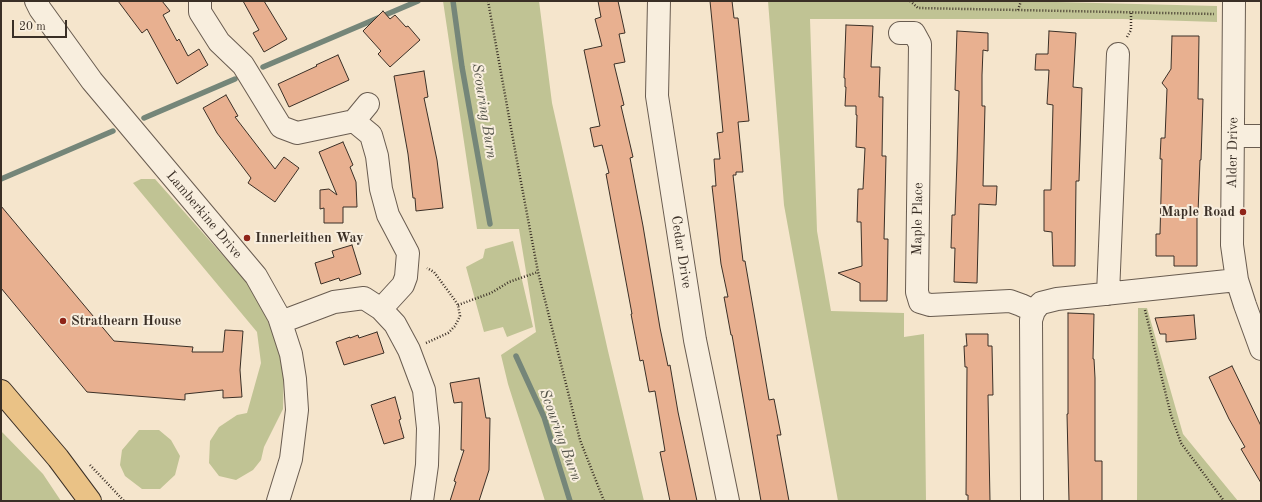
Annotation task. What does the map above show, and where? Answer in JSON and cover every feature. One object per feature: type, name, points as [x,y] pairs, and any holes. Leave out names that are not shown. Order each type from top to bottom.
[{"type":"main road","points":[[1,391],[58,458],[90,501]]},
{"type":"street","name":"Lamberkine Drive","points":[[36,1],[40,9],[92,81],[256,276],[281,322],[291,354],[295,379],[297,410],[291,459],[278,501]]},
{"type":"street","points":[[200,1],[200,12],[219,42],[243,66],[281,127],[297,133],[354,122],[368,104]]},
{"type":"street","name":"Cedar Drive","points":[[659,1],[657,96],[695,340],[728,501]]},
{"type":"street","name":"Alder Drive","points":[[1234,8],[1232,245],[1237,280],[1261,349]]},
{"type":"street","name":"Maple Place","points":[[900,33],[914,33],[920,44],[917,292],[920,302],[930,305],[1010,302],[1021,305],[1034,312]]},
{"type":"street","points":[[1108,294],[1118,54]]},
{"type":"street","points":[[354,122],[371,135],[377,156],[381,189],[388,215],[408,253],[408,266],[403,285],[381,309]]},
{"type":"street","points":[[1233,136],[1261,136]]},
{"type":"street","points":[[1032,501],[1031,320],[1034,312],[1041,303],[1140,290],[1237,280]]},
{"type":"street","points":[[281,322],[334,302],[364,298],[381,309],[395,324],[409,350],[424,390],[428,428],[427,465],[422,501]]},
{"type":"street","name":"Lamberkine Drive","points":[[268,501],[291,459]]},
{"type":"path","points":[[488,1],[538,272],[580,440],[604,501]]},
{"type":"path","points":[[910,1],[918,8],[1131,13],[1234,8]]},
{"type":"path","points":[[1018,10],[1021,1]]},
{"type":"path","points":[[1118,54],[1131,30],[1131,13]]},
{"type":"path","points":[[408,266],[423,266],[434,272],[458,305],[460,316],[455,326],[448,333],[409,350]]},
{"type":"path","points":[[458,305],[491,293],[509,282],[538,272]]},
{"type":"path","points":[[1140,290],[1171,415],[1180,442],[1224,501]]},
{"type":"green space","points":[[443,1],[539,1],[552,103],[608,351],[644,501],[545,501],[508,384],[501,355],[536,332],[519,229],[477,229]]},
{"type":"green space","points":[[768,1],[1016,1],[1217,6],[1217,22],[1123,19],[810,19],[817,231],[831,311],[904,313],[904,337],[924,334],[926,501],[838,501],[784,205]]},
{"type":"green space","points":[[141,179],[155,179],[258,295],[284,364],[283,409],[264,447],[261,460],[253,470],[236,480],[219,476],[209,463],[210,441],[219,427],[237,415],[247,413],[261,363],[257,332],[133,183]]},
{"type":"green space","points":[[513,241],[533,327],[507,337],[503,327],[484,332],[466,267],[483,258],[485,249]]},
{"type":"green space","points":[[1138,308],[1147,308],[1183,434],[1238,501],[1137,501]]},
{"type":"green space","points":[[139,430],[159,430],[171,440],[180,456],[175,475],[160,489],[142,489],[125,476],[120,465],[122,450]]},
{"type":"green space","points":[[1,431],[43,474],[61,501],[1,501]]},
{"type":"building","points":[[118,1],[162,1],[170,11],[163,15],[177,41],[179,39],[188,56],[199,49],[208,65],[177,84],[147,29],[142,33]]},
{"type":"building","points":[[243,1],[264,1],[287,39],[264,52],[253,33],[259,30]]},
{"type":"building","points":[[598,1],[618,1],[625,33],[619,34],[625,62],[614,64],[624,105],[621,106],[633,157],[630,158],[660,328],[668,366],[670,365],[678,412],[697,501],[670,501],[660,452],[665,451],[655,391],[649,392],[643,360],[640,361],[606,174],[609,173],[602,145],[594,147],[590,128],[600,126],[584,50],[602,46],[595,19],[601,17]]},
{"type":"building","points":[[710,1],[732,1],[734,18],[738,18],[749,121],[738,122],[743,172],[736,172],[736,175],[733,175],[743,261],[745,261],[769,400],[774,399],[781,435],[777,435],[789,501],[761,501],[724,297],[728,297],[721,264],[712,186],[716,186],[714,159],[720,159],[717,133],[723,132]]},
{"type":"building","points":[[383,11],[390,19],[395,15],[406,27],[408,26],[420,40],[390,67],[378,54],[381,51],[363,31]]},
{"type":"building","points":[[846,25],[873,26],[871,67],[880,67],[879,97],[883,97],[882,156],[886,156],[884,239],[888,239],[887,301],[860,301],[860,283],[838,273],[862,266],[861,222],[857,222],[858,189],[863,189],[865,148],[856,147],[856,106],[845,106],[846,87],[844,78]]},
{"type":"building","points":[[957,31],[988,33],[988,51],[983,50],[982,75],[982,106],[985,106],[983,186],[997,186],[996,205],[979,204],[977,283],[954,282],[955,248],[951,248],[952,215],[955,215],[959,91],[955,90]]},
{"type":"building","points":[[1049,31],[1076,33],[1073,87],[1082,88],[1079,181],[1076,181],[1075,266],[1053,266],[1052,232],[1044,231],[1044,190],[1051,190],[1053,105],[1047,104],[1049,70],[1035,70],[1036,54],[1048,54]]},
{"type":"building","points":[[1172,36],[1199,36],[1198,99],[1203,99],[1201,160],[1197,213],[1197,266],[1174,266],[1174,256],[1156,256],[1156,234],[1160,234],[1162,159],[1160,159],[1161,138],[1165,138],[1167,89],[1162,83],[1171,69]]},
{"type":"building","points":[[338,55],[349,80],[289,107],[278,84]]},
{"type":"building","points":[[424,71],[428,97],[424,98],[437,160],[443,208],[416,211],[408,154],[394,76]]},
{"type":"building","points":[[226,95],[238,116],[235,117],[275,169],[284,157],[299,168],[275,202],[248,183],[251,178],[217,133],[203,108]]},
{"type":"building","points":[[343,142],[353,165],[350,167],[356,182],[357,207],[343,207],[343,223],[324,223],[324,208],[320,209],[320,190],[329,189],[337,195],[319,152]]},
{"type":"building","name":"Strathearn House","points":[[1,206],[114,341],[193,347],[192,352],[223,352],[225,330],[243,331],[240,370],[242,397],[223,398],[223,390],[185,394],[185,400],[87,392],[1,288]]},
{"type":"building","points":[[352,245],[361,274],[340,281],[339,278],[321,284],[315,263],[334,257],[332,251]]},
{"type":"building","points":[[1068,313],[1094,314],[1093,359],[1095,378],[1095,461],[1102,461],[1102,501],[1069,501],[1067,414]]},
{"type":"building","points":[[1194,315],[1196,339],[1166,342],[1166,334],[1160,334],[1155,318]]},
{"type":"building","points":[[377,332],[384,353],[344,365],[336,342],[358,335],[359,338]]},
{"type":"building","points":[[966,334],[988,334],[988,346],[992,346],[993,395],[988,395],[990,501],[968,501],[968,495],[966,495],[967,367],[965,367],[964,346],[967,346]]},
{"type":"building","points":[[1232,366],[1261,426],[1261,483],[1241,449],[1245,447],[1229,419],[1209,377]]},
{"type":"building","points":[[479,378],[486,418],[490,418],[489,470],[479,501],[450,501],[456,482],[454,481],[464,450],[461,450],[462,402],[454,403],[450,383]]},
{"type":"building","points":[[395,397],[404,438],[384,444],[371,405]]},
{"type":"waterway","points":[[263,67],[418,1]]},
{"type":"waterway","name":"Scouring Burn","points":[[453,1],[462,67],[490,224]]},
{"type":"waterway","points":[[144,118],[235,79]]},
{"type":"waterway","points":[[1,179],[113,131]]},
{"type":"waterway","name":"Scouring Burn","points":[[516,356],[544,417],[570,501]]},
{"type":"place","name":"Maple Road","points":[[1243,212]]},
{"type":"place","name":"Innerleithen Way","points":[[247,238]]},
{"type":"place","name":"Strathearn House","points":[[63,321]]}]
